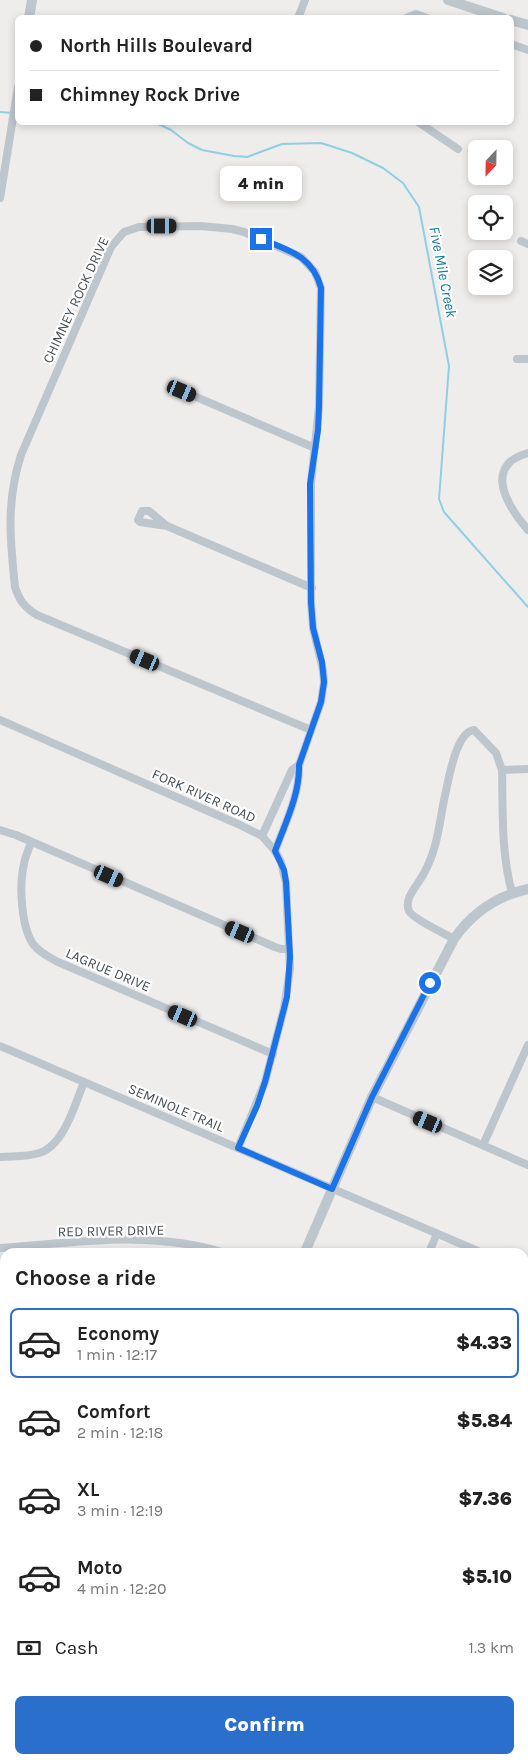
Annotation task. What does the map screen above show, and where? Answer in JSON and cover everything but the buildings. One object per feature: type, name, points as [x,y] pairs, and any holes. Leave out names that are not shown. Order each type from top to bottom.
[{"type":"street","points":[[30,15],[32,0]]},
{"type":"street","points":[[299,15],[305,0]]},
{"type":"street","points":[[448,0],[495,15]]},
{"type":"street","points":[[514,21],[528,25]]},
{"type":"street","points":[[514,45],[528,50]]},
{"type":"street","points":[[0,198],[15,103]]},
{"type":"street","points":[[422,125],[458,149]]},
{"type":"street","name":"CHIMNEY ROCK DRIVE","points":[[275,851],[294,799],[299,765],[321,702],[324,682],[322,662],[313,628],[310,484],[319,407],[322,296],[319,282],[311,266],[295,253],[232,229],[202,226],[139,227],[124,232],[111,248],[21,456],[15,474],[10,512],[15,587],[23,603],[32,612],[311,730]]},
{"type":"street","points":[[517,359],[528,359]]},
{"type":"street","points":[[182,391],[315,448]]},
{"type":"street","points":[[528,453],[509,462],[502,481],[505,493],[528,530]]},
{"type":"street","points":[[167,526],[312,588]]},
{"type":"street","name":"FORK RIVER ROAD","points":[[0,720],[218,814],[262,836],[275,851],[284,870],[286,882],[290,969],[287,997],[273,1054],[257,1106],[238,1148]]},
{"type":"street","points":[[454,939],[416,918],[409,911],[408,903],[427,869],[437,842],[449,779],[458,749],[465,734],[474,730],[496,754],[502,770],[503,849],[512,893]]},
{"type":"street","name":"CHIMNEY ROCK DRIVE","points":[[262,836],[292,770],[299,765]]},
{"type":"street","points":[[502,770],[528,769]]},
{"type":"street","points":[[0,830],[275,948],[289,949]]},
{"type":"street","name":"LAGRUE DRIVE","points":[[31,842],[23,869],[24,913],[28,935],[40,951],[58,962],[273,1054]]},
{"type":"street","points":[[307,1248],[372,1097],[454,939],[474,915],[490,904],[512,893],[528,889]]},
{"type":"street","points":[[483,1146],[528,1045]]},
{"type":"street","name":"SEMINOLE TRAIL","points":[[0,1046],[470,1248]]},
{"type":"street","points":[[0,1157],[39,1153],[54,1144],[65,1128],[84,1082]]},
{"type":"street","points":[[372,1097],[528,1165]]},
{"type":"street","points":[[431,1248],[437,1234]]},
{"type":"street","name":"RED RIVER DRIVE","points":[[0,1248],[140,1240],[202,1248]]},
{"type":"waterway","name":"Five Mile Creek","points":[[0,112],[13,113]]},
{"type":"waterway","name":"Five Mile Creek","points":[[160,125],[202,150],[234,156],[247,157],[282,144],[321,143],[352,153],[383,168],[403,183],[419,207],[449,366],[439,499],[444,512],[528,607]]},
{"type":"route","points":[[261,239],[295,253],[306,261],[316,272],[321,288],[318,430],[310,484],[311,602],[313,628],[324,670],[324,682],[321,702],[299,765],[294,799],[275,851],[284,870],[286,882],[290,957],[287,997],[265,1082],[257,1106],[238,1148],[332,1189],[372,1097],[430,983]]}]
